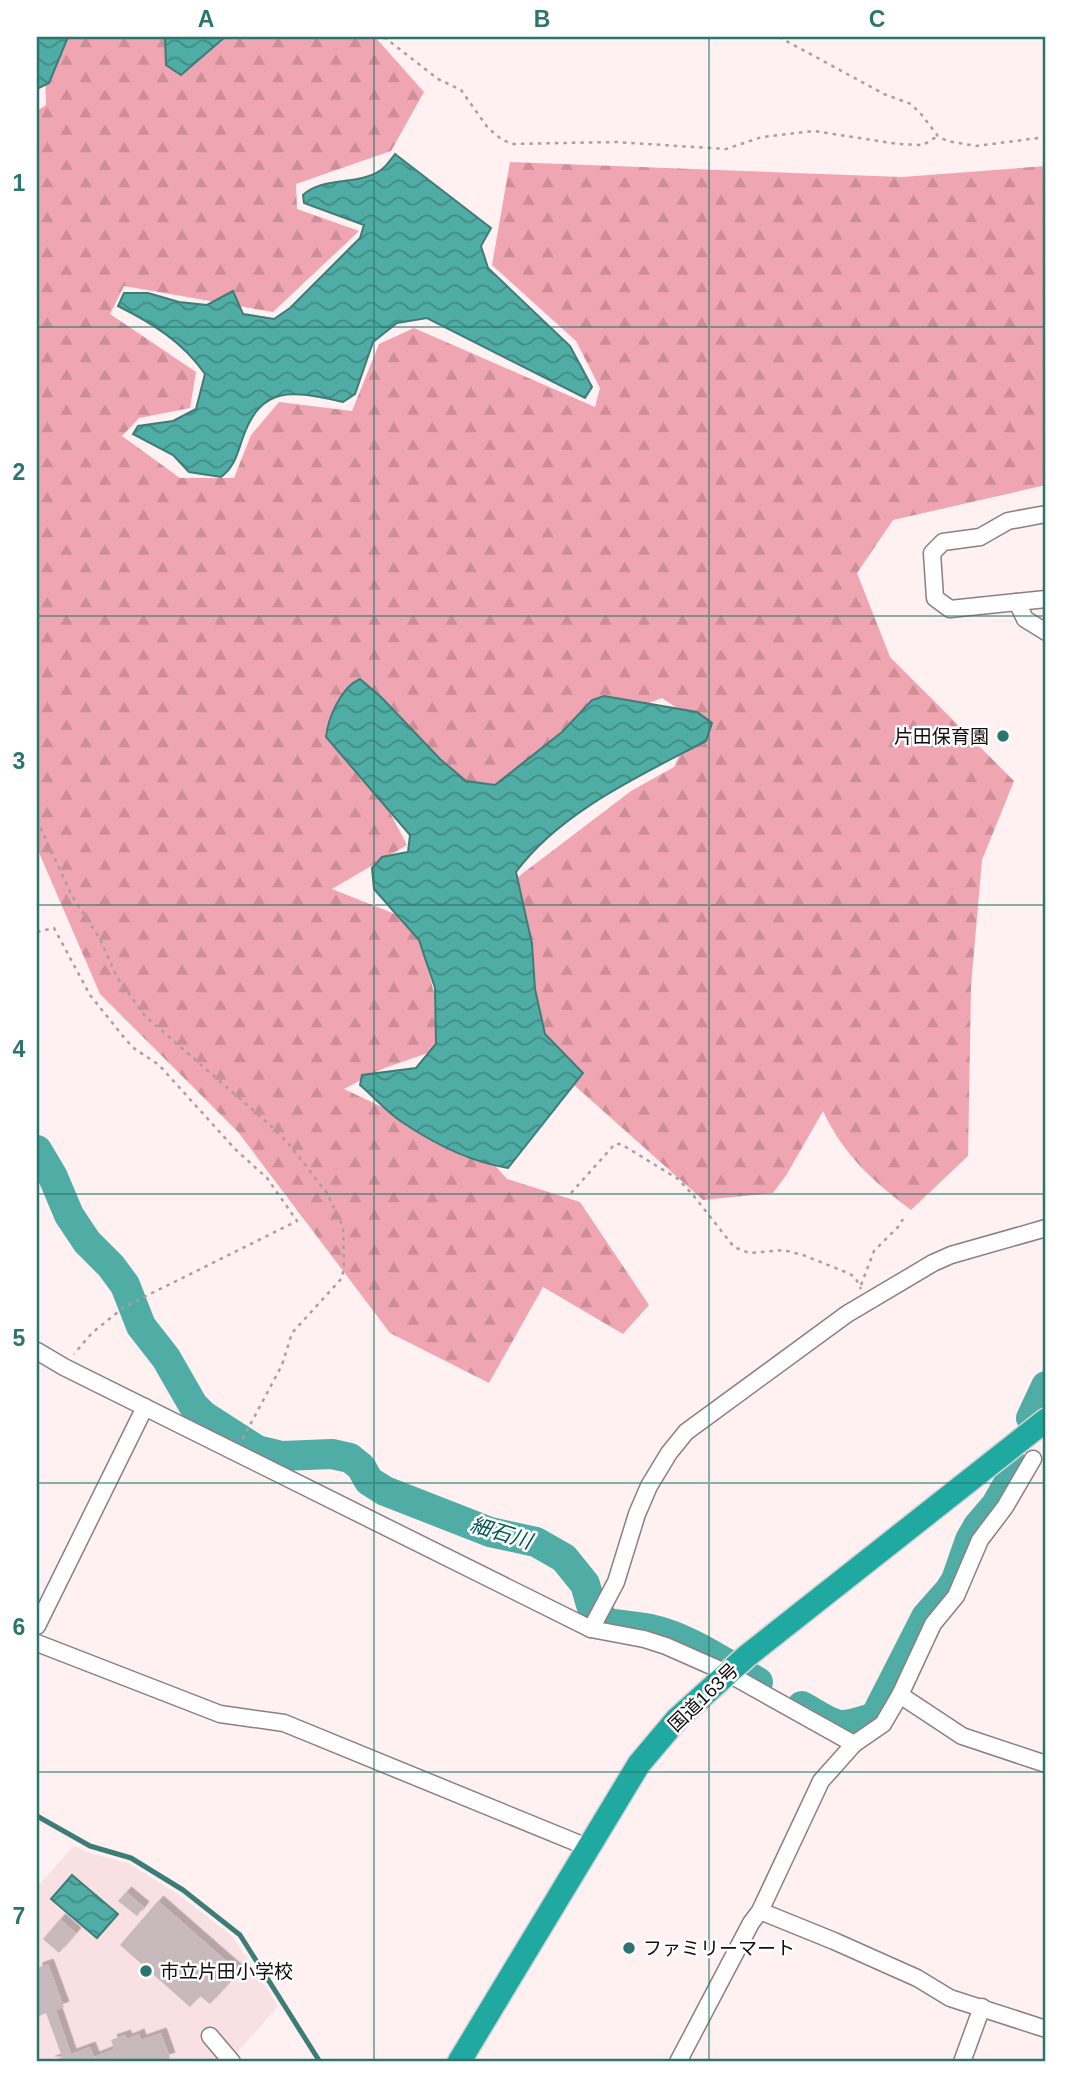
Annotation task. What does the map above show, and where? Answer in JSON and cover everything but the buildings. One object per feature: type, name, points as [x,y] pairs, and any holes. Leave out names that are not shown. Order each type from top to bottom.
[{"type":"highway","name":"国道163号","points":[[459,2062],[639,1764],[677,1719],[747,1656],[1046,1420]]},
{"type":"street","points":[[1046,514],[1007,521],[980,537],[943,542],[932,553],[935,598],[950,609],[1046,599]]},
{"type":"street","points":[[1017,602],[1024,619],[1046,632]]},
{"type":"street","points":[[592,1627],[616,1583],[637,1514],[649,1486],[677,1441],[706,1417],[866,1304],[933,1264],[951,1255],[1046,1228]]},
{"type":"street","points":[[37,1351],[64,1367],[592,1627],[644,1639],[727,1673],[854,1744]]},
{"type":"street","points":[[37,1626],[145,1407]]},
{"type":"street","points":[[678,2062],[751,1923],[760,1911],[821,1781],[854,1744],[883,1724],[900,1695],[933,1624],[956,1596],[980,1540],[1040,1462],[1012,1447]]},
{"type":"street","points":[[37,1643],[220,1714],[284,1723],[587,1847]]},
{"type":"street","points":[[900,1695],[962,1736],[1046,1764]]},
{"type":"street","points":[[760,1911],[917,1978],[950,1998],[1046,2029]]},
{"type":"street","points":[[962,2062],[982,2007]]},
{"type":"street","points":[[210,2036],[232,2062]]},
{"type":"path","points":[[384,37],[438,79],[461,90],[488,128],[512,144],[616,142],[726,149],[762,137],[814,131],[898,144],[923,145],[937,136]]},
{"type":"path","points":[[779,37],[884,94],[911,104],[937,136],[962,145],[976,146],[1046,137]]},
{"type":"path","points":[[37,820],[72,896],[100,939],[117,977],[129,995],[145,1016],[175,1045],[288,1143],[327,1193],[344,1227],[342,1278],[292,1333],[282,1365],[236,1452]]},
{"type":"path","points":[[37,932],[54,928],[90,995],[126,1040],[159,1065],[226,1140],[267,1178],[297,1221],[124,1307],[92,1333],[64,1367]]},
{"type":"path","points":[[571,1193],[615,1144],[621,1144],[678,1179],[734,1247],[749,1253],[783,1250],[848,1273],[855,1277],[866,1304]]},
{"type":"path","points":[[860,1287],[874,1251],[903,1219]]},
{"type":"shaded area","name":"市立片田小学校","points":[[74,1846],[92,1854],[128,1863],[179,1895],[232,1936],[278,2006],[229,2062],[37,2062],[37,1887]]},
{"type":"green space","points":[[44,37],[375,37],[424,92],[391,151],[296,184],[297,209],[359,231],[273,312],[124,286],[110,314],[196,372],[190,408],[139,418],[122,436],[180,478],[234,478],[251,435],[279,402],[352,411],[379,344],[414,328],[595,407],[600,388],[576,341],[492,265],[510,162],[902,177],[1046,166],[1046,485],[893,520],[857,573],[890,657],[1014,781],[982,860],[971,986],[968,1156],[911,1210],[861,1167],[840,1141],[823,1111],[773,1193],[703,1200],[537,1052],[511,954],[518,877],[631,791],[674,767],[685,743],[686,714],[662,698],[585,727],[487,808],[335,708],[407,845],[332,889],[415,922],[436,1000],[439,1049],[382,1069],[344,1089],[395,1113],[475,1143],[507,1179],[580,1202],[649,1305],[623,1334],[543,1287],[489,1383],[390,1333],[238,1132],[100,994],[37,848],[37,111],[46,105]]},
{"type":"water","points":[[37,37],[68,37],[49,83],[37,89]]},
{"type":"water","points":[[165,37],[225,37],[181,75],[166,65]]},
{"type":"water","points":[[395,154],[491,228],[481,246],[488,268],[570,346],[592,387],[585,398],[427,318],[397,323],[373,342],[355,394],[343,402],[294,394],[269,400],[259,408],[250,422],[234,460],[221,477],[189,472],[173,455],[133,434],[138,426],[173,421],[196,409],[205,374],[187,352],[166,334],[118,306],[124,293],[148,293],[179,302],[207,305],[233,291],[243,314],[274,319],[290,308],[360,238],[364,225],[304,203],[303,195],[320,185],[372,175],[383,168]]},
{"type":"water","points":[[360,679],[382,698],[440,759],[466,781],[495,785],[562,732],[592,700],[604,696],[697,712],[712,723],[706,741],[578,813],[555,831],[516,872],[532,944],[535,989],[545,1034],[583,1073],[508,1168],[466,1156],[426,1137],[396,1118],[360,1085],[362,1075],[416,1068],[436,1044],[435,988],[419,940],[374,889],[372,868],[382,857],[408,852],[410,835],[326,737],[329,721],[341,696]]},
{"type":"water","points":[[72,1875],[118,1914],[97,1938],[51,1899]]},
{"type":"waterway","name":"細石川","points":[[37,1150],[53,1177],[69,1215],[87,1242],[125,1285],[141,1326],[166,1358],[193,1405],[204,1416],[257,1450],[282,1456],[332,1454],[350,1458],[361,1467],[369,1481],[385,1491],[490,1532],[536,1542],[564,1558],[585,1584],[591,1605],[607,1623],[650,1629],[678,1638],[706,1651],[758,1682]]},
{"type":"waterway","name":"細石川","points":[[1031,1418],[1046,1386]]},
{"type":"waterway","name":"細石川","points":[[802,1706],[836,1724],[851,1724],[875,1717],[926,1617],[956,1580],[970,1540],[996,1505],[1017,1468]]},
{"type":"waterway","points":[[37,1816],[90,1846],[131,1858],[183,1890],[240,1935],[320,2062]]},
{"type":"place","name":"片田保育園","points":[[1003,736]]},
{"type":"place","name":"ファミリーマート","points":[[629,1948]]},
{"type":"place","name":"市立片田小学校","points":[[146,1971]]}]
